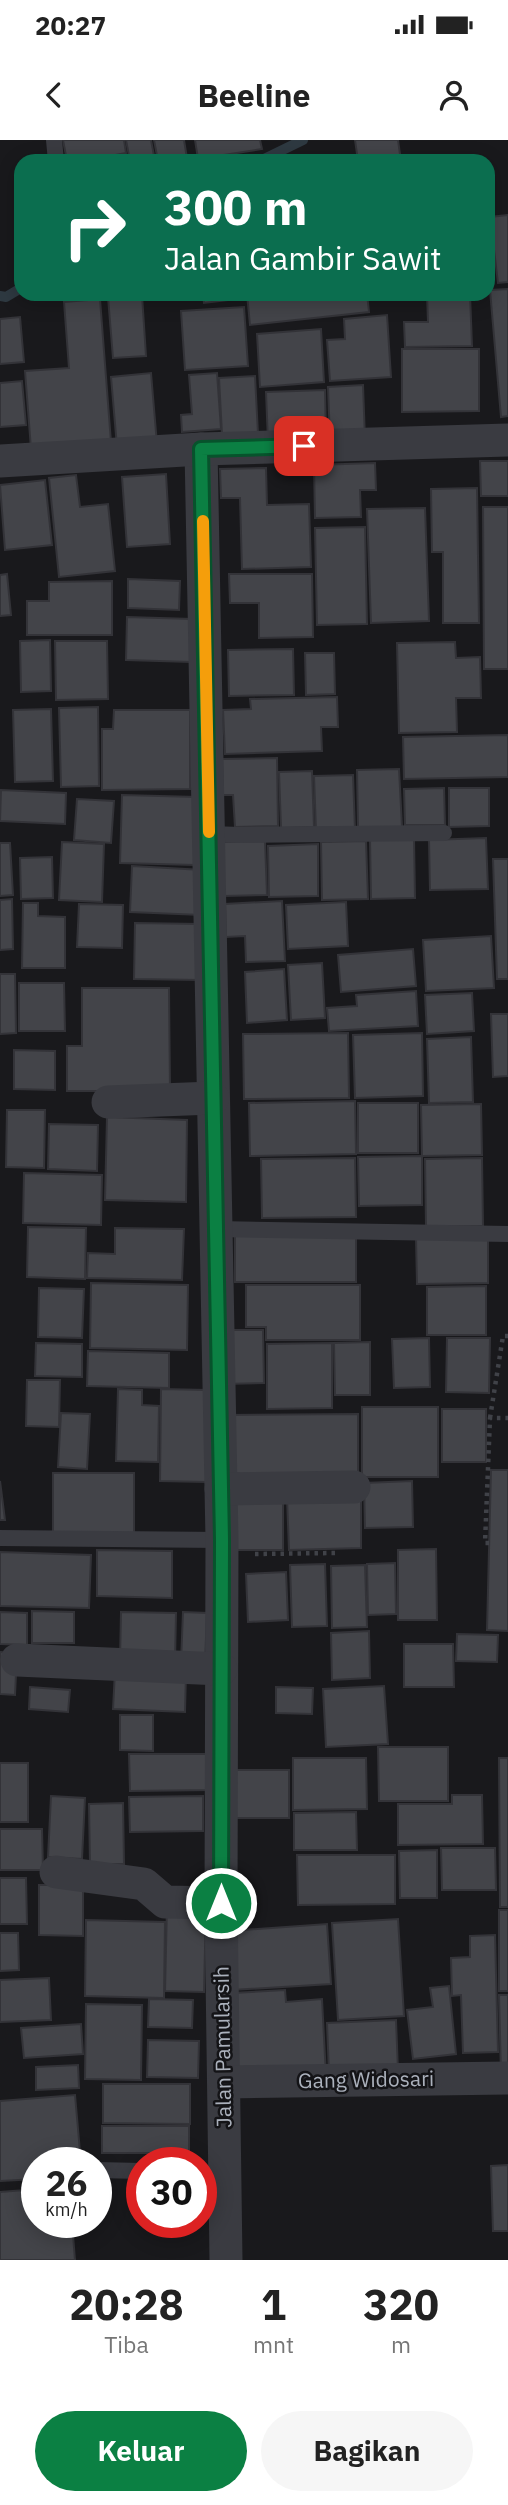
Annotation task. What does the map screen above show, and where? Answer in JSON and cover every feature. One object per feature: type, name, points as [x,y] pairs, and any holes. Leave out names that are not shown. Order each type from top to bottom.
[{"type":"street","points":[[0,461],[201,449],[508,440]]},
{"type":"street","name":"Jalan Pamularsih","points":[[201,449],[222,1547],[220,1669],[224,2082],[219,2172],[226,2260]]},
{"type":"street","points":[[108,1102],[213,1098]]},
{"type":"street","points":[[221,1489],[354,1488]]},
{"type":"street","points":[[17,1660],[220,1669]]},
{"type":"street","points":[[56,1872],[144,1884],[165,1902],[221,1903]]},
{"type":"street","name":"Gang Widosari","points":[[224,2082],[508,2078]]},
{"type":"lane","points":[[209,834],[444,832]]},
{"type":"lane","points":[[216,1229],[508,1234]]},
{"type":"lane","points":[[0,1538],[222,1547]]},
{"type":"path","points":[[489,1542],[485,1543],[490,1418],[503,1336],[508,1336]]},
{"type":"path","points":[[490,1418],[508,1418]]},
{"type":"path","points":[[222,1547],[336,1553]]},
{"type":"building","points":[[63,140],[124,140],[126,153],[121,154],[66,154]]},
{"type":"building","points":[[126,140],[151,140],[154,154],[129,154]]},
{"type":"building","points":[[154,140],[184,140],[186,154],[157,154]]},
{"type":"building","points":[[195,140],[260,140],[262,149],[230,154],[197,154]]},
{"type":"building","points":[[355,140],[398,140],[400,154],[357,154]]},
{"type":"building","points":[[508,215],[508,282],[498,283],[495,216]]},
{"type":"building","points":[[508,289],[508,416],[501,417],[491,301],[495,301],[495,290]]},
{"type":"building","points":[[100,301],[111,442],[31,449],[25,371],[69,368],[64,302]]},
{"type":"building","points":[[108,301],[142,301],[146,356],[113,358]]},
{"type":"building","points":[[248,301],[368,301],[369,312],[250,325]]},
{"type":"building","points":[[427,301],[470,301],[472,346],[405,347],[404,322],[428,322]]},
{"type":"building","points":[[244,307],[248,366],[185,370],[181,311]]},
{"type":"building","points":[[387,315],[391,377],[330,381],[327,340],[345,339],[344,319]]},
{"type":"building","points":[[20,317],[24,362],[0,364],[0,319]]},
{"type":"building","points":[[321,329],[324,382],[260,387],[257,334]]},
{"type":"building","points":[[402,349],[479,349],[479,411],[402,412]]},
{"type":"building","points":[[151,373],[157,444],[117,447],[111,377]]},
{"type":"building","points":[[217,373],[221,429],[182,432],[181,415],[192,414],[189,375]]},
{"type":"building","points":[[255,376],[258,434],[222,435],[219,378]]},
{"type":"building","points":[[22,381],[26,425],[0,427],[0,383]]},
{"type":"building","points":[[363,385],[365,439],[330,440],[328,387]]},
{"type":"building","points":[[325,390],[326,439],[268,442],[266,392]]},
{"type":"building","points":[[480,461],[508,461],[508,496],[481,496]]},
{"type":"building","points":[[375,463],[376,490],[360,490],[361,517],[315,518],[314,465]]},
{"type":"building","points":[[266,468],[267,505],[309,504],[311,567],[242,569],[240,498],[221,498],[220,469]]},
{"type":"building","points":[[166,474],[170,544],[127,547],[122,477]]},
{"type":"building","points":[[76,475],[80,507],[108,504],[115,571],[59,577],[49,478]]},
{"type":"building","points":[[45,480],[52,545],[5,550],[0,485]]},
{"type":"building","points":[[477,488],[479,623],[443,623],[443,552],[432,552],[431,489]]},
{"type":"building","points":[[483,507],[508,507],[508,669],[484,669]]},
{"type":"building","points":[[425,508],[429,621],[371,623],[367,509]]},
{"type":"building","points":[[365,527],[367,624],[317,625],[315,528]]},
{"type":"building","points":[[7,574],[11,615],[0,616],[0,575]]},
{"type":"building","points":[[229,574],[312,574],[313,637],[259,638],[259,603],[230,603]]},
{"type":"building","points":[[128,579],[180,581],[179,610],[128,608]]},
{"type":"building","points":[[112,581],[112,635],[27,635],[27,601],[49,601],[49,582]]},
{"type":"building","points":[[127,617],[192,619],[191,662],[126,660]]},
{"type":"building","points":[[50,640],[51,691],[21,692],[20,641]]},
{"type":"building","points":[[55,641],[107,641],[108,699],[56,700]]},
{"type":"building","points":[[455,642],[456,658],[480,657],[481,698],[456,698],[457,732],[399,733],[397,643]]},
{"type":"building","points":[[293,649],[294,695],[229,696],[228,650]]},
{"type":"building","points":[[305,653],[334,653],[335,694],[306,695]]},
{"type":"building","points":[[337,697],[338,727],[321,727],[322,751],[225,754],[223,710],[251,709],[250,699]]},
{"type":"building","points":[[98,707],[99,786],[61,787],[59,708]]},
{"type":"building","points":[[51,709],[53,781],[15,782],[13,710]]},
{"type":"building","points":[[114,710],[190,710],[190,789],[102,790],[102,729],[113,729]]},
{"type":"building","points":[[508,735],[508,777],[404,779],[403,737]]},
{"type":"building","points":[[277,758],[278,826],[235,827],[233,795],[223,795],[222,759]]},
{"type":"building","points":[[399,769],[402,827],[358,827],[357,770]]},
{"type":"building","points":[[312,771],[314,827],[281,828],[279,772]]},
{"type":"building","points":[[353,775],[355,830],[316,831],[314,776]]},
{"type":"building","points":[[444,788],[445,825],[405,825],[404,789]]},
{"type":"building","points":[[449,788],[489,788],[489,826],[449,827]]},
{"type":"building","points":[[1,790],[66,793],[65,824],[0,821]]},
{"type":"building","points":[[122,795],[197,797],[195,865],[120,863]]},
{"type":"building","points":[[77,799],[114,801],[111,843],[74,840]]},
{"type":"building","points":[[414,838],[415,898],[371,899],[370,839]]},
{"type":"building","points":[[486,838],[488,889],[430,890],[429,840]]},
{"type":"building","points":[[265,841],[267,895],[224,896],[222,842]]},
{"type":"building","points":[[366,841],[368,899],[322,900],[321,842]]},
{"type":"building","points":[[62,842],[104,844],[102,902],[59,900]]},
{"type":"building","points":[[0,843],[10,843],[13,895],[0,896]]},
{"type":"building","points":[[318,844],[318,896],[269,897],[268,846]]},
{"type":"building","points":[[52,857],[53,898],[21,899],[20,858]]},
{"type":"building","points":[[493,859],[508,859],[508,979],[497,979]]},
{"type":"building","points":[[132,866],[203,870],[201,915],[130,912]]},
{"type":"building","points":[[12,899],[13,949],[0,950],[0,900]]},
{"type":"building","points":[[282,901],[285,961],[246,962],[245,936],[226,937],[225,904]]},
{"type":"building","points":[[346,902],[348,946],[288,949],[286,905]]},
{"type":"building","points":[[23,903],[38,903],[38,916],[65,917],[65,968],[22,968]]},
{"type":"building","points":[[79,904],[123,905],[122,948],[77,947]]},
{"type":"building","points":[[135,923],[200,924],[200,980],[134,979]]},
{"type":"building","points":[[491,936],[494,988],[426,991],[423,940]]},
{"type":"building","points":[[413,949],[416,986],[341,992],[338,955]]},
{"type":"building","points":[[322,963],[325,1018],[291,1020],[288,965]]},
{"type":"building","points":[[284,969],[287,1020],[247,1023],[245,972]]},
{"type":"building","points":[[0,974],[15,974],[16,1033],[0,1034]]},
{"type":"building","points":[[19,983],[64,983],[65,1031],[19,1031]]},
{"type":"building","points":[[82,988],[169,988],[170,1091],[67,1091],[67,1046],[82,1046]]},
{"type":"building","points":[[416,991],[418,1026],[329,1031],[327,1008],[357,1006],[356,995]]},
{"type":"building","points":[[472,993],[474,1031],[427,1034],[425,995]]},
{"type":"building","points":[[491,1014],[508,1014],[508,1076],[493,1077]]},
{"type":"building","points":[[348,1033],[349,1098],[244,1099],[243,1034]]},
{"type":"building","points":[[422,1033],[423,1096],[355,1098],[353,1035]]},
{"type":"building","points":[[471,1037],[473,1102],[429,1103],[427,1039]]},
{"type":"building","points":[[14,1050],[55,1051],[55,1090],[14,1089]]},
{"type":"building","points":[[355,1101],[356,1154],[250,1156],[249,1103]]},
{"type":"building","points":[[358,1103],[418,1103],[418,1153],[358,1153]]},
{"type":"building","points":[[481,1104],[482,1155],[422,1156],[421,1105]]},
{"type":"building","points":[[7,1110],[45,1110],[44,1168],[6,1167]]},
{"type":"building","points":[[107,1117],[187,1120],[186,1202],[105,1200]]},
{"type":"building","points":[[49,1124],[98,1125],[97,1171],[48,1169]]},
{"type":"building","points":[[422,1156],[422,1205],[359,1206],[358,1157]]},
{"type":"building","points":[[355,1158],[356,1217],[262,1218],[261,1159]]},
{"type":"building","points":[[482,1158],[483,1226],[426,1226],[425,1159]]},
{"type":"building","points":[[24,1173],[102,1175],[101,1225],[23,1223]]},
{"type":"building","points":[[28,1227],[86,1228],[85,1279],[27,1277]]},
{"type":"building","points":[[115,1228],[184,1229],[182,1280],[87,1278],[88,1253],[115,1254]]},
{"type":"building","points":[[235,1235],[356,1235],[356,1282],[235,1282]]},
{"type":"building","points":[[416,1238],[488,1238],[488,1283],[417,1284]]},
{"type":"building","points":[[91,1283],[188,1285],[187,1350],[90,1348]]},
{"type":"building","points":[[246,1285],[360,1285],[360,1340],[266,1340],[266,1327],[246,1327]]},
{"type":"building","points":[[486,1286],[486,1335],[427,1335],[427,1287]]},
{"type":"building","points":[[39,1288],[84,1289],[82,1338],[38,1337]]},
{"type":"building","points":[[223,1330],[263,1330],[264,1383],[223,1384]]},
{"type":"building","points":[[429,1338],[430,1387],[394,1388],[392,1339]]},
{"type":"building","points":[[447,1338],[490,1338],[489,1393],[446,1392]]},
{"type":"building","points":[[370,1342],[370,1395],[335,1395],[334,1343]]},
{"type":"building","points":[[36,1343],[82,1344],[82,1377],[35,1376]]},
{"type":"building","points":[[332,1343],[332,1408],[267,1409],[267,1344]]},
{"type":"building","points":[[88,1351],[169,1353],[169,1388],[87,1386]]},
{"type":"building","points":[[27,1380],[60,1380],[59,1427],[26,1426]]},
{"type":"building","points":[[118,1389],[142,1390],[142,1405],[159,1406],[158,1462],[116,1461]]},
{"type":"building","points":[[161,1389],[207,1390],[206,1482],[160,1481]]},
{"type":"building","points":[[362,1407],[438,1407],[438,1477],[362,1477]]},
{"type":"building","points":[[442,1409],[486,1409],[486,1462],[442,1462]]},
{"type":"building","points":[[61,1413],[90,1414],[87,1469],[58,1467]]},
{"type":"building","points":[[358,1414],[358,1480],[225,1473],[224,1415]]},
{"type":"building","points":[[491,1470],[508,1470],[508,1631],[487,1630]]},
{"type":"building","points":[[53,1473],[134,1473],[134,1534],[53,1533]]},
{"type":"building","points":[[0,1481],[5,1520],[0,1520]]},
{"type":"building","points":[[412,1481],[413,1527],[365,1528],[364,1483]]},
{"type":"building","points":[[233,1495],[283,1497],[283,1550],[232,1550]]},
{"type":"building","points":[[287,1498],[361,1499],[361,1548],[289,1550]]},
{"type":"building","points":[[436,1549],[437,1620],[398,1620],[398,1550]]},
{"type":"building","points":[[97,1550],[172,1551],[172,1598],[97,1596]]},
{"type":"building","points":[[0,1552],[91,1555],[89,1608],[0,1606]]},
{"type":"building","points":[[395,1563],[396,1614],[368,1615],[367,1564]]},
{"type":"building","points":[[325,1564],[327,1626],[292,1627],[290,1565]]},
{"type":"building","points":[[365,1565],[367,1627],[332,1628],[331,1566]]},
{"type":"building","points":[[286,1572],[288,1620],[248,1622],[246,1574]]},
{"type":"building","points":[[32,1611],[74,1612],[74,1643],[32,1643]]},
{"type":"building","points":[[0,1612],[27,1613],[27,1645],[0,1644]]},
{"type":"building","points":[[121,1612],[176,1613],[175,1661],[120,1660]]},
{"type":"building","points":[[183,1612],[207,1613],[205,1663],[181,1662]]},
{"type":"building","points":[[369,1631],[370,1678],[332,1680],[331,1633]]},
{"type":"building","points":[[457,1634],[498,1635],[497,1662],[456,1661]]},
{"type":"building","points":[[404,1644],[453,1644],[454,1687],[404,1687]]},
{"type":"building","points":[[0,1652],[17,1653],[15,1695],[0,1694]]},
{"type":"building","points":[[115,1671],[186,1673],[185,1712],[113,1709]]},
{"type":"building","points":[[384,1686],[388,1744],[326,1747],[323,1689]]},
{"type":"building","points":[[30,1687],[70,1690],[68,1712],[29,1709]]},
{"type":"building","points":[[276,1687],[313,1688],[312,1714],[276,1713]]},
{"type":"building","points":[[120,1715],[153,1715],[153,1751],[120,1750]]},
{"type":"building","points":[[378,1747],[448,1747],[448,1801],[379,1801]]},
{"type":"building","points":[[129,1754],[212,1754],[212,1790],[130,1791]]},
{"type":"building","points":[[293,1758],[366,1758],[367,1809],[293,1810]]},
{"type":"building","points":[[499,1758],[508,1758],[508,1907],[500,1907]]},
{"type":"building","points":[[0,1763],[28,1763],[28,1822],[0,1822]]},
{"type":"building","points":[[228,1770],[289,1770],[289,1818],[228,1818]]},
{"type":"building","points":[[452,1795],[482,1795],[483,1844],[398,1845],[398,1804],[452,1804]]},
{"type":"building","points":[[51,1796],[85,1798],[82,1859],[48,1857]]},
{"type":"building","points":[[203,1796],[203,1831],[130,1832],[129,1797]]},
{"type":"building","points":[[123,1803],[124,1864],[90,1864],[89,1804]]},
{"type":"building","points":[[356,1812],[357,1850],[294,1850],[294,1813]]},
{"type":"building","points":[[0,1829],[42,1829],[43,1870],[0,1870]]},
{"type":"building","points":[[441,1848],[495,1848],[496,1890],[442,1890]]},
{"type":"building","points":[[437,1850],[437,1898],[400,1898],[399,1851]]},
{"type":"building","points":[[297,1855],[395,1855],[395,1904],[298,1905]]},
{"type":"building","points":[[0,1878],[26,1878],[27,1924],[0,1924]]},
{"type":"building","points":[[39,1885],[83,1885],[83,1936],[39,1935]]},
{"type":"building","points":[[167,1905],[206,1906],[204,1992],[165,1991]]},
{"type":"building","points":[[499,1910],[508,1910],[508,1991],[499,1991]]},
{"type":"building","points":[[398,1919],[404,2016],[338,2020],[332,1923]]},
{"type":"building","points":[[86,1920],[165,1922],[164,1998],[85,1996]]},
{"type":"building","points":[[327,1924],[331,1984],[232,1990],[228,1931]]},
{"type":"building","points":[[0,1933],[18,1933],[19,1970],[0,1971]]},
{"type":"building","points":[[495,1935],[498,2052],[463,2053],[461,1995],[452,1996],[451,1958],[470,1957],[470,1936]]},
{"type":"building","points":[[49,1978],[51,2020],[0,2022],[0,1980]]},
{"type":"building","points":[[449,1986],[456,2054],[413,2059],[407,2010],[433,2007],[430,1988]]},
{"type":"building","points":[[285,1990],[286,2002],[322,1999],[326,2076],[237,2073],[233,1993]]},
{"type":"building","points":[[499,1995],[508,1995],[508,2074],[501,2074]]},
{"type":"building","points":[[149,1999],[193,2000],[192,2028],[148,2027]]},
{"type":"building","points":[[86,2004],[142,2005],[141,2080],[85,2079]]},
{"type":"building","points":[[396,2020],[398,2071],[329,2074],[327,2023]]},
{"type":"building","points":[[81,2024],[83,2054],[24,2058],[21,2028]]},
{"type":"building","points":[[148,2040],[199,2041],[198,2078],[147,2077]]},
{"type":"building","points":[[78,2065],[79,2088],[36,2090],[36,2067]]},
{"type":"building","points":[[103,2084],[190,2084],[190,2124],[103,2123]]},
{"type":"building","points":[[75,2095],[80,2147],[21,2147],[21,2180],[0,2181],[0,2101]]},
{"type":"building","points":[[102,2126],[189,2126],[189,2147],[126,2147],[126,2153],[112,2153],[112,2147],[102,2147]]},
{"type":"building","points":[[508,2165],[508,2231],[493,2231],[491,2166]]},
{"type":"building","points":[[21,2190],[21,2238],[73,2238],[75,2260],[0,2260],[0,2192]]},
{"type":"waterway","points":[[274,154],[303,140]]},
{"type":"waterway","points":[[0,296],[6,297],[14,292]]},
{"type":"slow traffic","points":[[203,521],[209,832]]},
{"type":"route","points":[[221,1903],[222,1540],[201,449],[304,446]]}]
